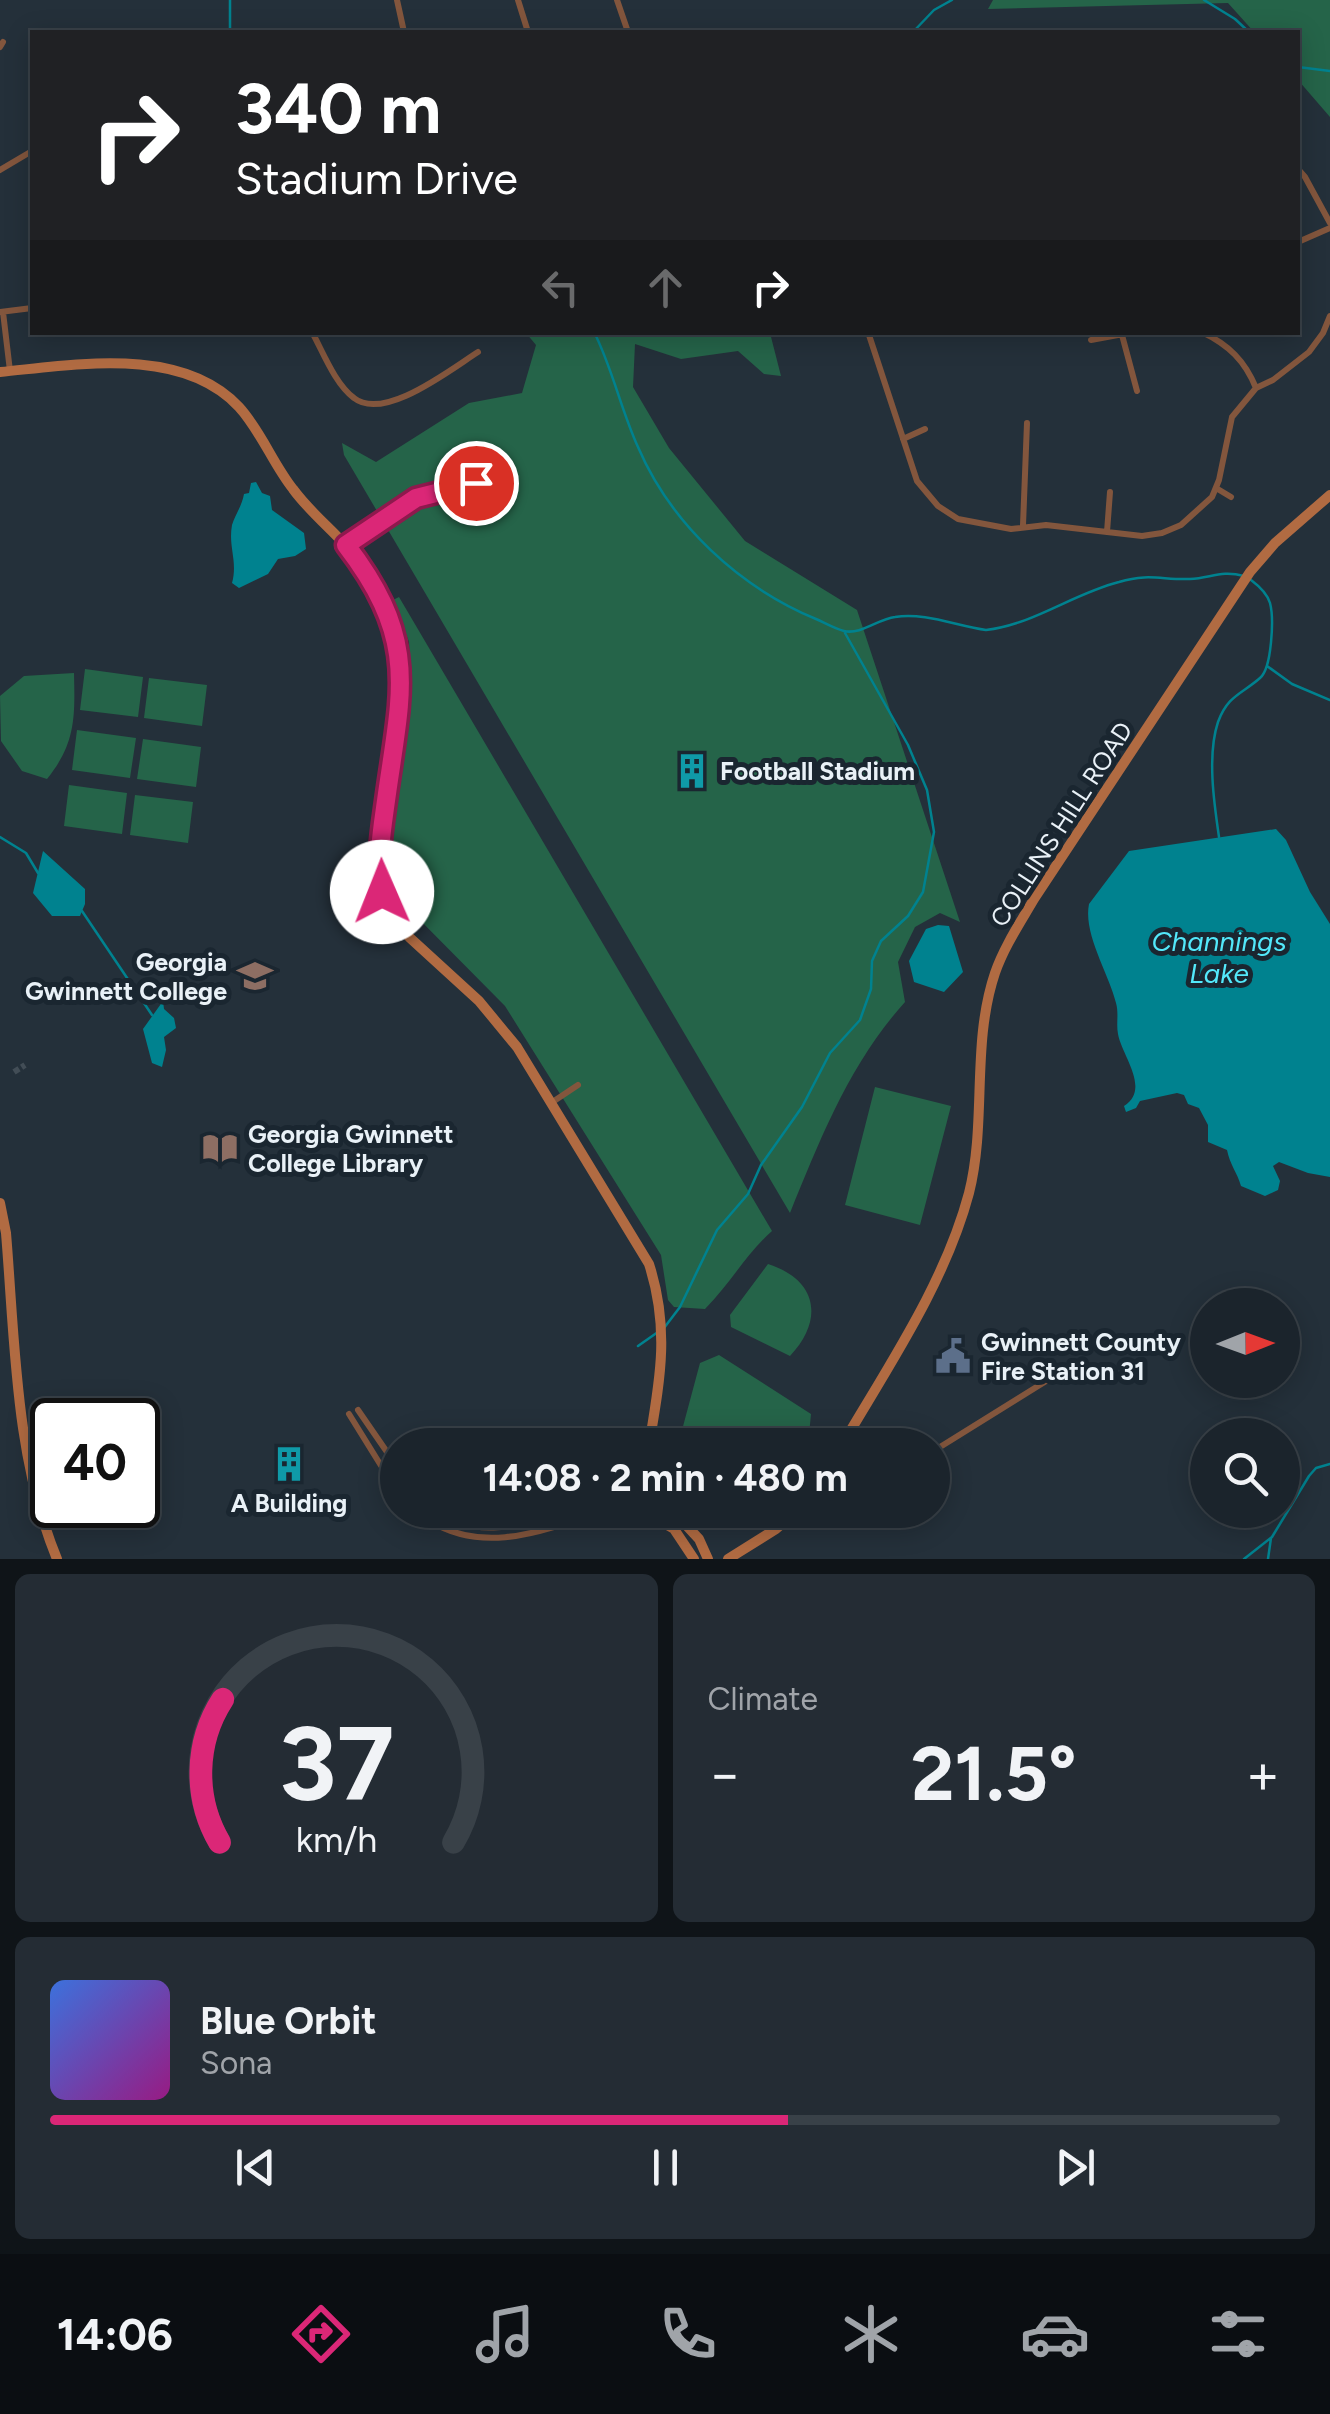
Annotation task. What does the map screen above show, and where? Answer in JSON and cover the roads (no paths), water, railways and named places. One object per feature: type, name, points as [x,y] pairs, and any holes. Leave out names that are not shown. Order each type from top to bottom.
[{"type":"street","points":[[397,0],[404,30]]},
{"type":"street","points":[[518,0],[527,30]]},
{"type":"street","points":[[617,0],[627,30]]},
{"type":"street","points":[[0,170],[30,151]]},
{"type":"street","points":[[1300,172],[1330,225],[1300,241]]},
{"type":"street","points":[[30,308],[2,312],[5,371],[90,363],[140,364],[188,376],[217,389],[244,414],[308,508],[346,545],[386,604],[400,656],[399,699],[379,854],[385,902],[409,937],[498,1021],[635,1238],[658,1292],[663,1351],[652,1428]]},
{"type":"street","points":[[871,335],[917,481],[938,506],[958,518],[983,525],[1142,536],[1162,533],[1199,512],[1216,488],[1232,416],[1256,388],[1309,352],[1330,316]]},
{"type":"street","points":[[314,335],[350,396],[368,405],[390,404],[478,352]]},
{"type":"street","points":[[1091,340],[1122,335],[1137,391]]},
{"type":"street","points":[[1207,335],[1233,351],[1246,366],[1256,388]]},
{"type":"street","points":[[1024,526],[1027,423]]},
{"type":"street","points":[[903,438],[925,429]]},
{"type":"street","points":[[346,545],[416,498],[500,478]]},
{"type":"street","points":[[1216,488],[1231,497]]},
{"type":"street","points":[[1107,532],[1110,492]]},
{"type":"street","name":"COLLINS HILL ROAD","points":[[852,1428],[928,1294],[963,1214],[977,1144],[987,1007],[1006,946],[1250,572],[1275,543],[1330,495]]},
{"type":"street","points":[[551,1102],[578,1085]]},
{"type":"street","points":[[0,1204],[26,1454],[56,1559]]},
{"type":"street","points":[[950,1441],[1059,1374]]},
{"type":"street","points":[[358,1410],[380,1442]]},
{"type":"street","points":[[349,1414],[380,1464]]},
{"type":"street","points":[[441,1528],[483,1542],[516,1539],[549,1528]]},
{"type":"street","points":[[671,1528],[694,1559]]},
{"type":"street","points":[[688,1528],[708,1559]]},
{"type":"street","points":[[728,1559],[777,1528]]},
{"type":"water","points":[[256,482],[262,493],[270,496],[272,510],[304,533],[306,549],[278,559],[268,574],[239,588],[232,583],[232,525],[244,494]]},
{"type":"water","name":"Channings Lake","points":[[1276,829],[1286,840],[1330,924],[1330,1177],[1279,1162],[1273,1166],[1280,1181],[1278,1190],[1265,1196],[1241,1186],[1227,1150],[1208,1142],[1208,1125],[1199,1108],[1188,1104],[1184,1095],[1140,1101],[1136,1108],[1126,1112],[1124,1106],[1132,1099],[1135,1082],[1118,1034],[1116,1003],[1088,916],[1089,904],[1129,851]]},
{"type":"water","points":[[43,851],[85,889],[80,916],[52,916],[33,893]]},
{"type":"water","points":[[949,926],[963,972],[944,992],[914,982],[909,961],[926,929]]},
{"type":"water","points":[[163,1001],[176,1028],[164,1037],[162,1067],[152,1063],[143,1029]]},
{"type":"waterway","points":[[230,0],[230,30]]},
{"type":"waterway","points":[[915,30],[934,10],[952,0]]},
{"type":"waterway","points":[[1204,0],[1247,30]]},
{"type":"waterway","points":[[1300,67],[1330,71]]},
{"type":"waterway","points":[[595,335],[638,447],[669,502],[689,527],[710,550],[760,589],[837,629],[857,631],[889,618],[906,616],[986,630],[1021,622],[1130,579],[1244,576]]},
{"type":"waterway","points":[[1219,837],[1212,764],[1218,722],[1231,700],[1264,673],[1271,642],[1270,603],[1251,580]]},
{"type":"waterway","points":[[664,1328],[680,1307],[717,1230],[748,1194],[761,1165],[802,1107],[830,1053],[860,1020],[871,989],[872,961],[881,941],[908,916],[923,892],[934,832],[927,790],[908,745],[845,633]]},
{"type":"waterway","points":[[1267,666],[1292,684],[1330,700]]},
{"type":"waterway","points":[[0,837],[26,853],[38,873]]},
{"type":"waterway","points":[[82,911],[152,1015]]},
{"type":"waterway","points":[[638,1346],[658,1332]]},
{"type":"waterway","points":[[1244,1559],[1272,1537],[1316,1468],[1330,1464]]},
{"type":"waterway","points":[[1268,1559],[1271,1538]]},
{"type":"tunnel","points":[[14,1072],[25,1065]]},
{"type":"place","name":"Football Stadium","points":[[692,771]]},
{"type":"place","name":"Georgia Gwinnett College","points":[[255,976]]},
{"type":"place","name":"Georgia Gwinnett College Library","points":[[220,1148]]},
{"type":"place","name":"Gwinnett County Fire Station 31","points":[[953,1356]]},
{"type":"place","name":"A Building","points":[[289,1464]]}]
